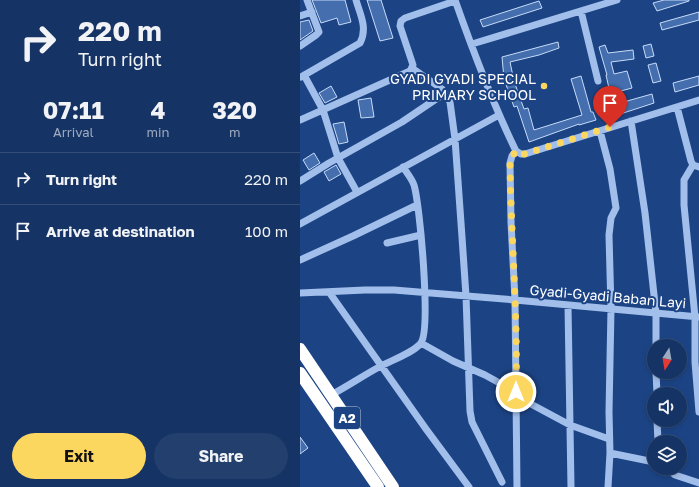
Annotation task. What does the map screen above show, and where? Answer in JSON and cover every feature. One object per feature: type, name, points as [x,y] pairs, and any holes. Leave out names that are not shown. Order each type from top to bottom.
[{"type":"highway","name":"A2","points":[[300,349],[393,487]]},
{"type":"highway","name":"A2","points":[[300,373],[378,487]]},
{"type":"street","points":[[300,46],[319,32],[307,0]]},
{"type":"street","points":[[356,0],[364,27],[363,37],[360,43],[302,77],[324,110],[338,158],[356,192]]},
{"type":"street","points":[[472,44],[615,0]]},
{"type":"street","points":[[300,120],[405,75],[410,71],[413,65],[400,26],[401,21],[405,18],[455,1],[500,114],[516,151],[521,154],[699,100]]},
{"type":"street","points":[[581,11],[598,81]]},
{"type":"street","points":[[300,16],[312,12]]},
{"type":"street","points":[[412,68],[442,89],[450,102],[455,138],[466,296],[469,406],[472,422],[502,482]]},
{"type":"street","points":[[300,182],[338,158],[402,122],[445,93]]},
{"type":"street","points":[[677,107],[690,161],[696,166],[684,180],[684,205],[697,317],[695,362],[699,412]]},
{"type":"street","points":[[300,224],[500,114]]},
{"type":"street","points":[[631,121],[642,184],[656,313],[656,339]]},
{"type":"street","points":[[600,131],[610,168],[616,208],[611,218],[609,235],[611,309],[610,453],[608,487]]},
{"type":"street","points":[[516,151],[512,156],[510,163],[515,300],[517,487]]},
{"type":"street","points":[[331,395],[412,350],[421,343],[424,334],[426,321],[421,235],[413,183],[403,167]]},
{"type":"street","points":[[300,260],[354,236],[417,204]]},
{"type":"street","points":[[386,243],[421,235]]},
{"type":"street","name":"Gyadi-Gyadi Baban Layi","points":[[300,293],[394,290],[697,317]]},
{"type":"street","points":[[329,292],[469,487]]},
{"type":"street","points":[[568,305],[571,487]]},
{"type":"street","points":[[421,343],[452,361],[468,367],[570,425],[609,439]]},
{"type":"street","points":[[610,453],[647,461]]},
{"type":"street","points":[[677,475],[699,483]]},
{"type":"building","points":[[312,0],[345,0],[351,22],[339,25],[337,18],[321,23]]},
{"type":"building","points":[[367,0],[381,0],[393,38],[380,41]]},
{"type":"building","points":[[664,0],[689,1],[657,11],[653,3]]},
{"type":"building","points":[[539,1],[542,8],[483,27],[480,20]]},
{"type":"building","points":[[699,12],[699,20],[662,30],[660,23]]},
{"type":"building","points":[[309,20],[313,31],[300,40],[300,22]]},
{"type":"building","points":[[558,42],[559,48],[539,55],[510,62],[514,81],[524,109],[528,108],[534,130],[582,115],[571,79],[581,76],[591,112],[593,112],[596,120],[579,124],[529,142],[517,106],[514,107],[504,79],[502,57]]},
{"type":"building","points":[[651,44],[654,56],[646,58],[643,46]]},
{"type":"building","points":[[605,45],[608,53],[633,50],[634,59],[611,62],[614,74],[627,71],[632,88],[617,92],[620,103],[652,94],[654,103],[608,118],[606,107],[613,106],[607,75],[599,47]]},
{"type":"building","points":[[656,63],[661,81],[653,83],[648,65]]},
{"type":"building","points":[[699,76],[699,85],[675,92],[673,83]]},
{"type":"building","points":[[331,86],[337,97],[325,103],[319,93]]},
{"type":"building","points":[[371,98],[374,117],[361,118],[358,100]]},
{"type":"building","points":[[344,122],[348,142],[339,144],[333,124]]},
{"type":"building","points":[[314,153],[320,163],[309,170],[303,160]]},
{"type":"building","points":[[336,165],[341,174],[329,181],[324,172]]},
{"type":"building","points":[[300,437],[308,448],[300,454]]},
{"type":"place","name":"GYADI GYADI SPECIAL PRIMARY SCHOOL","points":[[544,86]]},
{"type":"route","points":[[516,392],[515,300],[511,222],[510,163],[512,156],[516,151],[521,154],[525,154],[610,127]]}]
